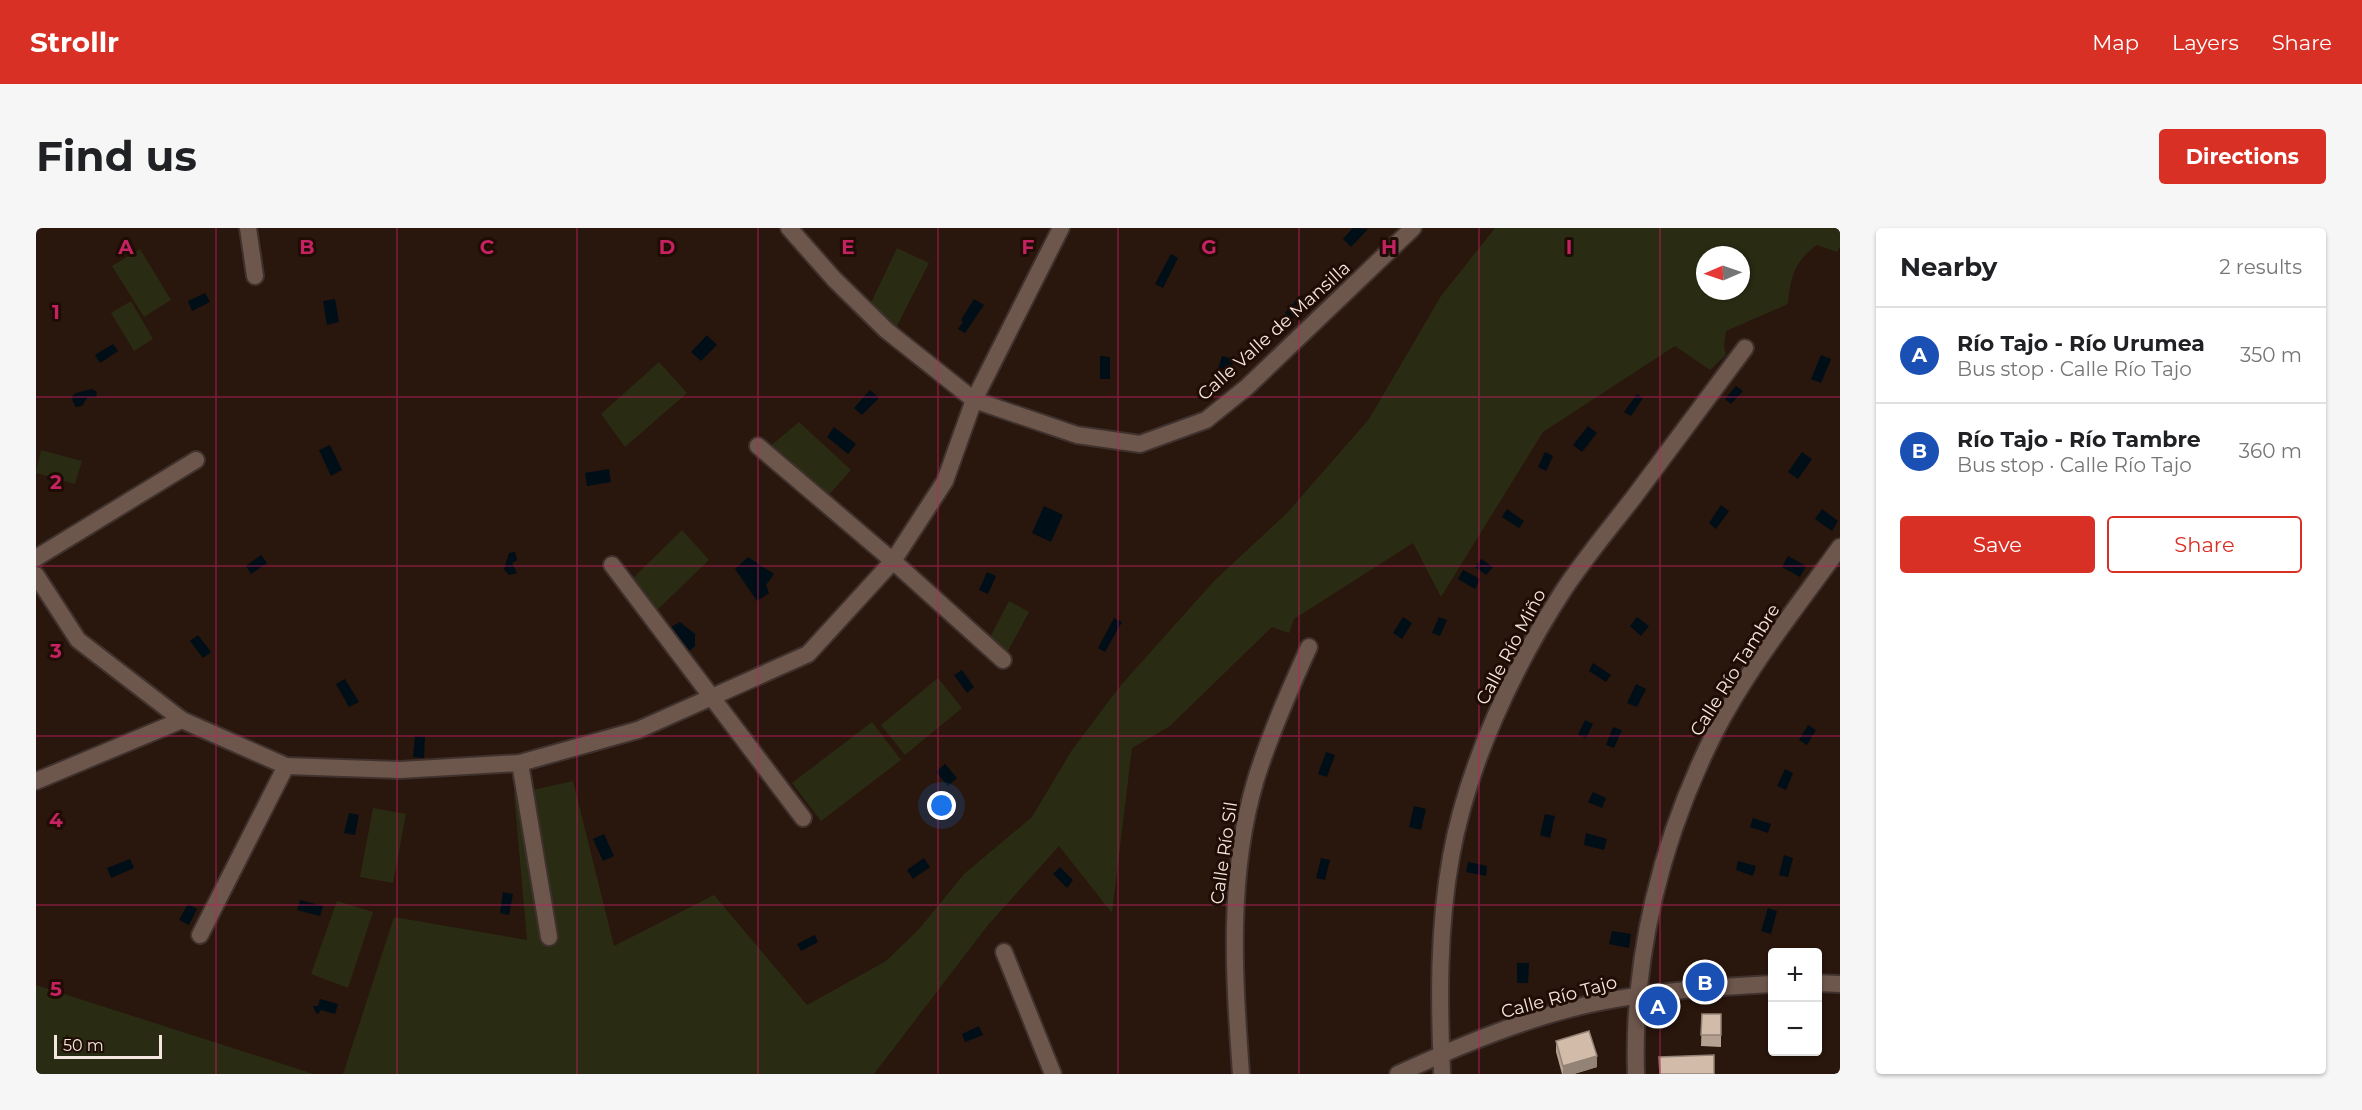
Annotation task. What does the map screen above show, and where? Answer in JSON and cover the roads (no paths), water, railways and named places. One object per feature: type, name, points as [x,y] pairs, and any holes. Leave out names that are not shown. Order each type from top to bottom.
[{"type":"street","points":[[248,228],[255,276]]},
{"type":"street","name":"Calle Valle de Mansilla","points":[[789,228],[834,279],[886,330],[974,400],[1077,435],[1140,444],[1206,420],[1247,387],[1413,228]]},
{"type":"street","points":[[36,575],[78,640],[182,720],[286,766],[400,770],[520,763],[638,730],[808,654],[893,561],[945,481],[974,400],[1061,228]]},
{"type":"street","name":"Calle Río Miño","points":[[1442,1074],[1439,990],[1443,918],[1451,856],[1469,788],[1507,689],[1532,641],[1564,590],[1745,348]]},
{"type":"street","points":[[758,446],[893,561],[1003,660]]},
{"type":"street","points":[[36,558],[196,460]]},
{"type":"street","name":"Calle Río Tambre","points":[[1636,1074],[1637,996],[1658,882],[1676,819],[1716,730],[1756,665],[1840,547]]},
{"type":"street","points":[[612,565],[803,818]]},
{"type":"street","name":"Calle Río Sil","points":[[1240,1074],[1234,934],[1242,842],[1256,780],[1278,716],[1309,647]]},
{"type":"street","points":[[36,781],[182,720]]},
{"type":"street","points":[[520,763],[549,937]]},
{"type":"street","points":[[200,935],[286,766]]},
{"type":"street","points":[[1004,952],[1053,1074]]},
{"type":"street","points":[[1822,983],[1840,984]]},
{"type":"street","name":"Calle Río Tajo","points":[[1398,1074],[1441,1054],[1538,1018],[1596,1003],[1637,996],[1768,984]]},
{"type":"place","name":"Río Tajo - Río Tambre","points":[[1705,982]]},
{"type":"place","name":"Río Tajo - Río Urumea","points":[[1658,1006]]}]
